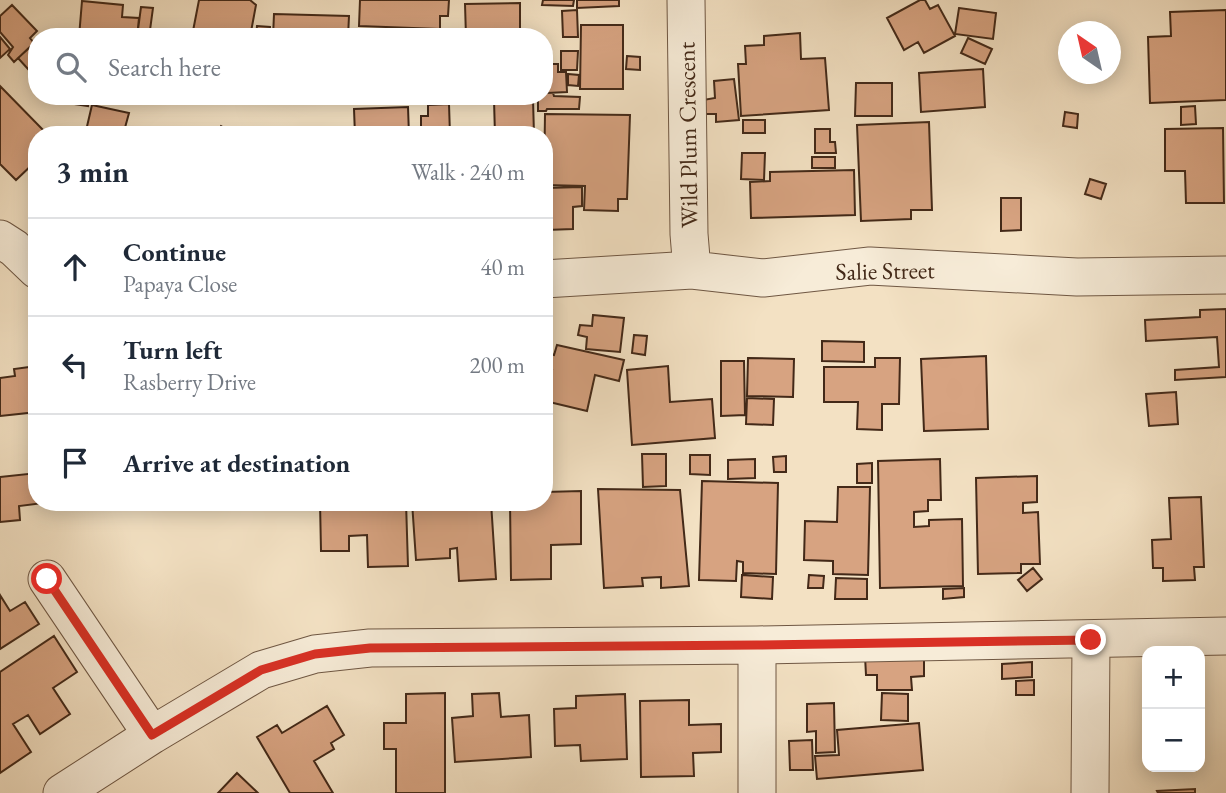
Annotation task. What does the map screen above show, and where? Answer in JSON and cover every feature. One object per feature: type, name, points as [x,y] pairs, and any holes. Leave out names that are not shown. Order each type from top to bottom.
[{"type":"street","name":"Wild Plum Crescent","points":[[686,0],[689,234],[692,270]]},
{"type":"street","points":[[0,239],[28,261]]},
{"type":"street","name":"Salie Street","points":[[553,278],[692,270],[763,278],[870,266],[1077,277],[1226,275]]},
{"type":"street","points":[[47,579],[152,735]]},
{"type":"street","points":[[62,793],[261,670],[315,654],[370,648],[757,645],[1226,636]]},
{"type":"street","points":[[1090,793],[1091,640]]},
{"type":"street","points":[[757,645],[757,793]]},
{"type":"building","points":[[199,0],[250,0],[256,5],[252,28],[194,28]]},
{"type":"building","points":[[360,0],[449,0],[448,16],[440,16],[440,28],[359,26]]},
{"type":"building","points":[[543,0],[574,0],[573,6],[542,5]]},
{"type":"building","points":[[577,0],[619,0],[619,6],[577,8]]},
{"type":"building","points":[[920,0],[925,0],[930,9],[938,5],[955,36],[924,53],[918,42],[904,50],[887,18]]},
{"type":"building","points":[[82,1],[123,5],[122,17],[139,18],[138,28],[80,28]]},
{"type":"building","points":[[520,3],[520,28],[466,28],[465,4]]},
{"type":"building","points":[[12,5],[34,28],[28,28],[28,49],[14,62],[8,55],[13,47],[0,32],[0,16]]},
{"type":"building","points":[[141,7],[153,8],[150,28],[138,28]]},
{"type":"building","points":[[959,8],[996,13],[993,39],[955,34]]},
{"type":"building","points":[[577,10],[578,37],[563,37],[562,11]]},
{"type":"building","points":[[1226,10],[1226,100],[1150,103],[1148,37],[1171,36],[1170,12]]},
{"type":"building","points":[[274,14],[349,16],[348,28],[273,28]]},
{"type":"building","points":[[581,25],[623,25],[623,89],[580,89]]},
{"type":"building","points":[[800,33],[801,59],[825,58],[829,110],[741,116],[738,64],[746,64],[745,46],[764,45],[764,36]]},
{"type":"building","points":[[0,37],[10,49],[0,58]]},
{"type":"building","points":[[968,38],[992,49],[985,64],[961,53]]},
{"type":"building","points":[[28,49],[28,69],[18,58]]},
{"type":"building","points":[[561,51],[578,51],[577,70],[561,70]]},
{"type":"building","points":[[627,56],[640,57],[640,70],[626,69]]},
{"type":"building","points":[[553,64],[558,64],[558,72],[566,72],[567,92],[553,93]]},
{"type":"building","points":[[983,69],[985,107],[921,112],[919,73]]},
{"type":"building","points":[[568,74],[579,75],[578,86],[568,85]]},
{"type":"building","points":[[734,79],[739,120],[716,122],[716,114],[705,114],[703,100],[715,98],[714,81]]},
{"type":"building","points":[[856,83],[892,83],[892,116],[855,116]]},
{"type":"building","points":[[0,86],[39,126],[28,126],[28,169],[16,180],[0,164]]},
{"type":"building","points":[[553,93],[554,96],[580,97],[579,109],[538,111],[538,105],[553,105]]},
{"type":"building","points":[[92,105],[129,113],[125,126],[87,126]]},
{"type":"building","points":[[428,105],[449,105],[450,126],[421,126],[421,116],[428,116]]},
{"type":"building","points":[[494,105],[533,105],[534,126],[495,126]]},
{"type":"building","points":[[1195,106],[1196,124],[1181,125],[1181,107]]},
{"type":"building","points":[[408,107],[409,126],[355,126],[354,109]]},
{"type":"building","points":[[1065,112],[1078,114],[1077,128],[1063,126]]},
{"type":"building","points":[[545,114],[630,115],[627,199],[618,199],[618,211],[584,210],[585,186],[553,185],[553,126],[545,126]]},
{"type":"building","points":[[743,120],[765,120],[765,133],[743,133]]},
{"type":"building","points":[[929,122],[932,210],[911,210],[911,219],[861,221],[857,125]]},
{"type":"building","points":[[1223,128],[1224,203],[1186,203],[1185,171],[1165,171],[1165,129]]},
{"type":"building","points":[[815,129],[830,129],[830,142],[835,142],[836,153],[815,153]]},
{"type":"building","points":[[742,153],[765,153],[764,180],[741,179]]},
{"type":"building","points":[[812,157],[835,157],[835,168],[812,168]]},
{"type":"building","points":[[854,170],[855,215],[751,218],[750,182],[770,181],[770,172]]},
{"type":"building","points":[[1090,179],[1106,184],[1101,199],[1085,194]]},
{"type":"building","points":[[582,187],[582,206],[573,207],[573,229],[553,230],[553,188]]},
{"type":"building","points":[[1001,198],[1021,198],[1021,230],[1001,231]]},
{"type":"building","points":[[1226,309],[1226,377],[1175,380],[1175,370],[1219,367],[1217,337],[1146,341],[1145,320],[1200,317],[1200,310]]},
{"type":"building","points":[[593,315],[624,318],[620,352],[586,349],[587,337],[578,335],[580,325],[592,326]]},
{"type":"building","points":[[634,335],[647,336],[645,355],[632,353]]},
{"type":"building","points":[[822,341],[864,342],[864,362],[822,361]]},
{"type":"building","points":[[557,345],[624,360],[619,381],[595,375],[587,411],[553,403],[554,355]]},
{"type":"building","points":[[986,356],[988,429],[924,431],[921,359]]},
{"type":"building","points":[[748,358],[794,359],[793,397],[747,396]]},
{"type":"building","points":[[875,358],[900,358],[899,404],[882,404],[882,430],[857,429],[858,402],[824,402],[824,367],[875,367]]},
{"type":"building","points":[[721,361],[744,361],[745,415],[721,416]]},
{"type":"building","points":[[668,366],[670,402],[712,399],[715,438],[632,445],[627,370]]},
{"type":"building","points":[[28,367],[28,413],[0,416],[0,378],[15,376],[14,369]]},
{"type":"building","points":[[1176,392],[1178,424],[1149,426],[1146,394]]},
{"type":"building","points":[[747,398],[774,399],[773,425],[746,424]]},
{"type":"building","points":[[642,454],[666,454],[666,486],[643,487]]},
{"type":"building","points":[[690,455],[710,455],[710,475],[690,474]]},
{"type":"building","points":[[786,456],[786,472],[774,472],[773,457]]},
{"type":"building","points":[[755,459],[755,478],[728,479],[728,460]]},
{"type":"building","points":[[940,459],[941,500],[928,500],[928,511],[914,512],[914,527],[929,526],[929,520],[962,519],[963,586],[880,588],[878,461]]},
{"type":"building","points":[[872,463],[872,483],[857,483],[857,464]]},
{"type":"building","points":[[28,474],[28,505],[19,506],[20,520],[0,522],[0,477]]},
{"type":"building","points":[[1037,476],[1037,502],[1023,503],[1023,513],[1038,512],[1040,564],[1021,564],[1021,573],[978,574],[976,478]]},
{"type":"building","points":[[702,481],[778,483],[776,574],[743,573],[743,562],[737,561],[736,581],[699,580]]},
{"type":"building","points":[[838,487],[870,487],[868,575],[833,574],[833,561],[804,560],[805,521],[837,522]]},
{"type":"building","points":[[598,489],[680,490],[689,586],[661,588],[661,577],[642,578],[643,586],[604,588]]},
{"type":"building","points":[[581,491],[581,544],[551,545],[551,579],[511,580],[510,511],[553,511],[553,492]]},
{"type":"building","points":[[1201,497],[1204,567],[1194,567],[1195,580],[1163,581],[1163,568],[1153,568],[1152,540],[1171,539],[1169,498]]},
{"type":"building","points":[[320,511],[406,511],[408,566],[368,567],[367,535],[349,536],[349,551],[321,551]]},
{"type":"building","points":[[413,511],[492,511],[496,579],[459,581],[457,548],[450,549],[450,558],[416,560]]},
{"type":"building","points":[[1033,568],[1042,579],[1027,591],[1018,580]]},
{"type":"building","points":[[742,575],[773,577],[772,599],[741,597]]},
{"type":"building","points":[[809,575],[824,576],[823,588],[808,588]]},
{"type":"building","points":[[836,578],[867,579],[867,599],[835,599]]},
{"type":"building","points":[[964,588],[964,597],[943,599],[943,589]]},
{"type":"building","points":[[0,595],[10,611],[25,602],[39,624],[0,649]]},
{"type":"building","points":[[54,636],[77,672],[53,688],[70,714],[40,734],[28,715],[13,724],[31,752],[0,773],[0,672]]},
{"type":"building","points":[[865,656],[924,656],[924,676],[911,677],[912,690],[877,690],[877,675],[866,675]]},
{"type":"building","points":[[1032,662],[1032,677],[1002,679],[1002,664]]},
{"type":"building","points":[[1034,680],[1034,695],[1016,695],[1016,681]]},
{"type":"building","points":[[445,693],[445,793],[396,793],[396,749],[384,749],[384,723],[406,723],[406,694]]},
{"type":"building","points":[[499,693],[501,717],[529,715],[531,757],[455,762],[452,718],[473,716],[472,694]]},
{"type":"building","points":[[882,693],[908,694],[908,721],[881,720]]},
{"type":"building","points":[[625,694],[627,759],[581,761],[580,745],[555,746],[554,709],[576,708],[576,696]]},
{"type":"building","points":[[689,700],[689,725],[721,724],[721,752],[693,753],[694,776],[641,777],[640,701]]},
{"type":"building","points":[[834,703],[835,752],[816,753],[816,731],[807,732],[807,704]]},
{"type":"building","points":[[327,706],[344,735],[331,743],[334,749],[314,761],[333,793],[290,793],[257,737],[277,725],[282,733]]},
{"type":"building","points":[[919,723],[923,770],[817,779],[815,756],[839,755],[837,730]]},
{"type":"building","points":[[812,740],[813,770],[790,770],[789,741]]},
{"type":"building","points":[[237,773],[258,793],[218,793]]},
{"type":"building","points":[[1195,789],[1195,793],[1157,791]]},
{"type":"route","points":[[47,579],[152,735],[261,670],[315,654],[370,648],[1091,640]]}]
